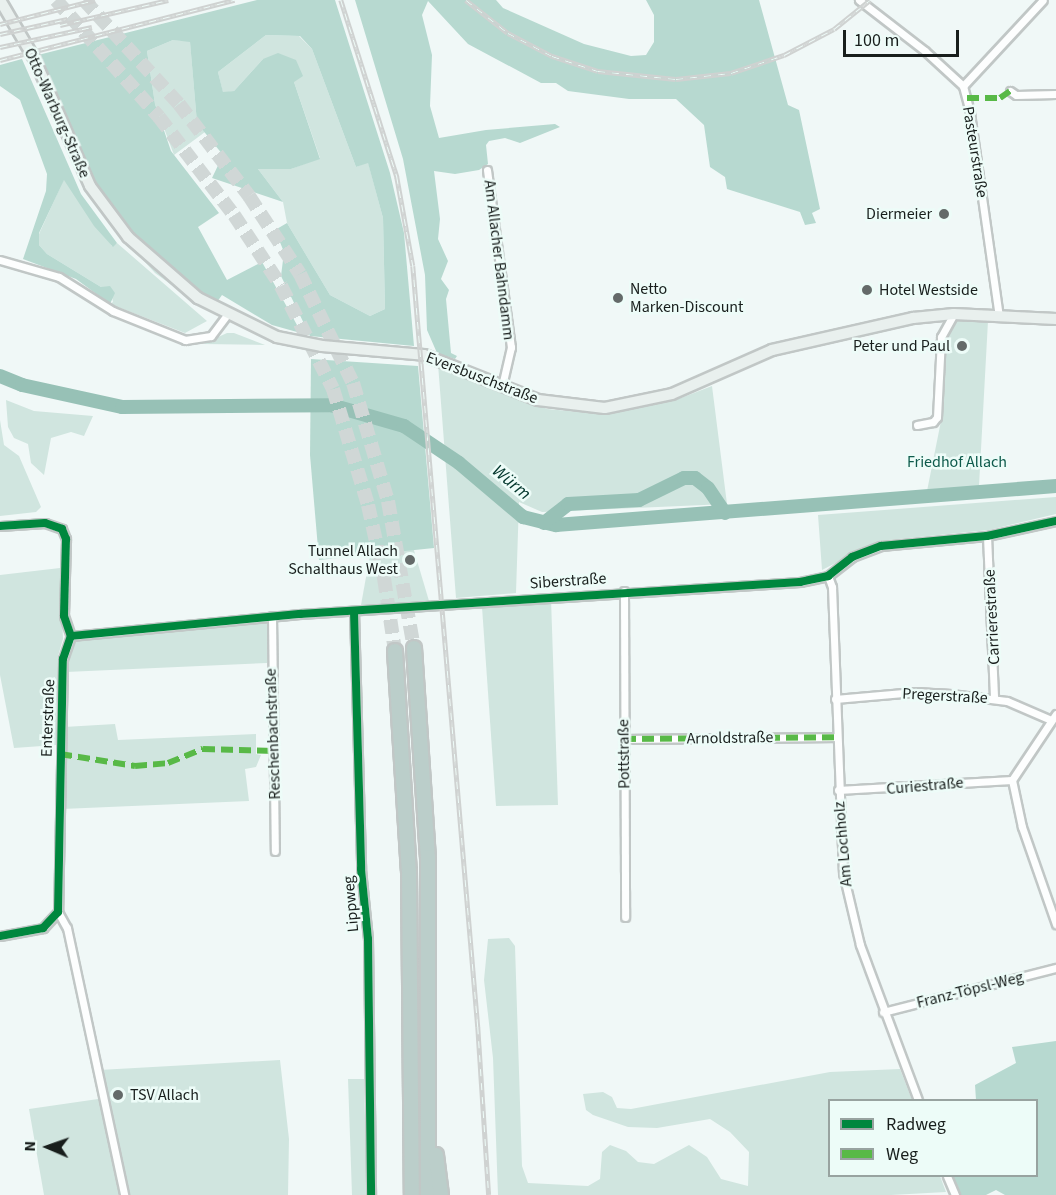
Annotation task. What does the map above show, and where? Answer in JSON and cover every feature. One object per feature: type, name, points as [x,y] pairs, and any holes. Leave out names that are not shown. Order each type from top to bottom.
[{"type":"highway","points":[[414,648],[428,857],[428,1195]]},
{"type":"highway","points":[[395,651],[409,872],[412,1195]]},
{"type":"highway","points":[[429,1115],[441,1195]]},
{"type":"main road","name":"Otto-Warburg-Straße","points":[[0,0],[35,60],[74,155],[108,213],[172,279],[227,315]]},
{"type":"main road","name":"Eversbuschstraße","points":[[227,315],[267,334],[305,344],[439,358],[550,403],[605,408],[648,401],[692,387],[772,350],[914,318],[954,314],[1056,319]]},
{"type":"street","name":"Pasteurstraße","points":[[859,0],[926,51],[963,86],[970,113],[999,316]]},
{"type":"street","points":[[963,86],[1043,0]]},
{"type":"street","points":[[1010,92],[1016,95],[1056,94]]},
{"type":"street","name":"Am Allacher Bahndamm","points":[[487,170],[511,347],[502,385]]},
{"type":"street","points":[[0,260],[59,277],[113,311],[185,340],[211,336],[227,315]]},
{"type":"street","points":[[917,425],[933,422],[937,417],[941,337],[954,314]]},
{"type":"street","name":"Siberstraße","points":[[71,636],[272,616],[624,591],[800,582],[828,576],[852,557],[881,546],[987,536],[1056,521]]},
{"type":"street","name":"Enterstraße","points":[[0,526],[45,523],[62,529],[66,539],[64,616],[71,636],[63,659],[58,912],[68,928],[124,1195]]},
{"type":"street","name":"Carrierestraße","points":[[987,536],[994,699]]},
{"type":"street","name":"Am Lochholz","points":[[828,576],[832,587],[838,790],[845,885],[883,1012],[917,1099]]},
{"type":"street","name":"Pottstraße","points":[[624,591],[626,917]]},
{"type":"street","name":"Lippweg","points":[[354,611],[362,869],[368,939],[371,1195]]},
{"type":"street","name":"Reschenbachstraße","points":[[272,616],[276,851]]},
{"type":"street","name":"Pregerstraße","points":[[835,699],[915,692],[994,699],[1054,717]]},
{"type":"street","points":[[1054,717],[1012,780],[1022,827],[1056,924]]},
{"type":"street","name":"Arnoldstraße","points":[[624,739],[837,737]]},
{"type":"street","name":"Curiestraße","points":[[838,790],[1012,780]]},
{"type":"street","points":[[0,936],[43,928],[58,912]]},
{"type":"street","name":"Franz-Töpsl-Weg","points":[[883,1012],[1056,968]]},
{"type":"street","points":[[947,1177],[955,1195]]},
{"type":"green space","points":[[257,0],[335,0],[390,173],[404,233],[414,346],[310,336],[281,276],[284,252],[275,230],[287,223],[330,295],[370,316],[385,309],[383,218],[368,163],[356,167],[312,49],[300,36],[266,35],[218,72],[223,92],[234,91],[263,59],[278,53],[296,60],[303,76],[294,82],[320,159],[291,169],[258,169],[283,202],[212,178],[223,155],[197,123],[190,42],[173,40],[147,51],[155,104],[171,151],[219,213],[198,227],[227,280],[262,262],[297,325],[297,332],[272,325],[222,295],[217,302],[177,276],[141,242],[101,191],[78,150],[38,55]]},
{"type":"green space","points":[[355,0],[496,0],[503,8],[584,44],[631,56],[646,55],[654,42],[654,15],[646,0],[759,0],[788,105],[799,110],[820,209],[812,213],[816,223],[805,225],[800,212],[727,189],[725,177],[710,167],[704,125],[676,99],[629,99],[568,91],[556,83],[541,83],[468,44],[428,1],[422,15],[432,55],[430,106],[439,138],[486,130],[555,124],[560,127],[520,143],[505,138],[489,141],[486,145],[488,164],[479,170],[455,174],[434,171],[440,219],[438,239],[448,261],[441,279],[449,290],[446,299],[451,353],[457,356],[455,359],[437,353],[427,330],[425,275],[403,159]]},
{"type":"green space","points":[[266,35],[299,36],[312,49],[356,167],[368,162],[383,218],[385,309],[370,316],[330,295],[287,223],[283,202],[258,169],[291,169],[320,158],[294,82],[263,59],[234,91],[223,93],[218,72]]},
{"type":"green space","points":[[173,40],[190,41],[197,123],[205,132],[174,155],[155,104],[147,51]]},
{"type":"green space","points":[[22,59],[81,194],[117,243],[113,247],[94,226],[64,180],[39,233],[39,245],[47,254],[101,287],[110,286],[115,293],[110,304],[76,279],[23,259],[46,191],[47,174],[20,100],[0,86],[0,65]]},
{"type":"green space","points":[[64,179],[112,246],[117,243],[207,321],[185,333],[110,304],[113,302],[110,287],[101,287],[47,254],[39,245],[39,234]]},
{"type":"green space","points":[[124,239],[153,268],[211,313],[155,273]]},
{"type":"green space","name":"Friedhof Allach","points":[[957,320],[988,321],[979,486],[927,491],[941,421],[943,337]]},
{"type":"green space","points":[[227,333],[234,333],[265,345],[203,344]]},
{"type":"green space","points":[[311,359],[418,366],[434,548],[319,560],[310,455]]},
{"type":"green space","points":[[438,364],[547,409],[601,414],[681,398],[712,386],[727,504],[542,512],[519,502],[516,593],[456,598]]},
{"type":"green space","points":[[6,400],[34,411],[93,416],[84,436],[71,432],[51,438],[44,475],[31,463],[28,444],[14,438],[8,427]]},
{"type":"green space","points":[[0,420],[4,445],[19,456],[41,507],[36,512],[0,516]]},
{"type":"green space","points":[[1056,497],[1056,514],[989,530],[879,541],[822,570],[818,515]]},
{"type":"green space","points":[[413,547],[429,601],[361,605],[370,555]]},
{"type":"green space","points":[[60,568],[63,639],[58,656],[56,745],[14,748],[0,675],[0,575]]},
{"type":"green space","points":[[551,599],[558,805],[496,806],[482,607]]},
{"type":"green space","points":[[263,620],[268,624],[267,663],[66,672],[70,646],[84,637]]},
{"type":"green space","points":[[115,724],[118,740],[256,734],[256,754],[261,755],[256,767],[245,769],[249,801],[62,809],[64,727]]},
{"type":"green space","points":[[509,938],[515,946],[522,1166],[528,1183],[588,1186],[600,1179],[602,1152],[610,1145],[626,1151],[638,1162],[654,1164],[689,1145],[707,1157],[721,1179],[748,1186],[749,1152],[730,1132],[710,1119],[657,1128],[628,1127],[593,1115],[586,1110],[583,1094],[603,1092],[612,1097],[617,1108],[631,1109],[830,1072],[900,1069],[912,1099],[828,1099],[828,1177],[940,1177],[946,1192],[891,1195],[498,1195],[493,1058],[484,980],[488,939]]},
{"type":"green space","points":[[1056,1041],[1056,1195],[1005,1195],[996,1190],[986,1195],[961,1195],[953,1177],[1038,1177],[1038,1099],[976,1099],[975,1085],[1016,1063],[1012,1047]]},
{"type":"green space","points":[[280,1060],[289,1139],[288,1195],[44,1195],[29,1109],[105,1098],[99,1070]]},
{"type":"green space","points":[[348,1079],[364,1079],[367,1195],[352,1195]]},
{"type":"waterway","name":"Würm","points":[[0,376],[22,385],[122,407],[331,405],[404,426],[459,463],[523,517],[556,525],[1056,486]]},
{"type":"waterway","points":[[544,523],[568,504],[639,500],[684,478],[695,478],[708,488],[725,513]]},
{"type":"tunnel","points":[[56,0],[159,117],[234,215],[281,286],[333,389],[368,505],[384,578],[395,651]]},
{"type":"tunnel","points":[[84,0],[179,104],[249,196],[300,274],[353,383],[388,501],[414,648]]},
{"type":"railway","points":[[0,24],[95,0]]},
{"type":"railway","points":[[60,25],[168,0]]},
{"type":"railway","points":[[0,60],[234,0]]},
{"type":"railway","points":[[341,0],[397,177],[413,266],[478,1027],[489,1195]]},
{"type":"railway","points":[[466,0],[508,33],[552,56],[598,71],[676,79],[731,73],[784,55],[834,29],[870,0]]},
{"type":"railway","points":[[0,34],[67,19]]},
{"type":"railway","points":[[0,47],[92,27]]},
{"type":"marked path","points":[[967,98],[1000,98],[1010,91]]},
{"type":"marked path","points":[[624,739],[837,737]]},
{"type":"marked path","points":[[60,754],[135,766],[168,763],[203,749],[275,751]]},
{"type":"cycle path","points":[[71,636],[300,614],[800,582],[828,576],[852,557],[881,546],[987,536],[1056,521]]},
{"type":"cycle path","points":[[0,526],[45,523],[62,529],[66,539],[64,616],[71,636]]},
{"type":"cycle path","points":[[354,611],[361,869],[368,939],[371,1195]]},
{"type":"cycle path","points":[[0,936],[43,928],[58,912],[63,659],[71,636]]},
{"type":"place","name":"Diermeier","points":[[944,214]]},
{"type":"place","name":"Hotel Westside","points":[[867,290]]},
{"type":"place","name":"Netto Marken-Discount","points":[[618,298]]},
{"type":"place","name":"Peter und Paul","points":[[962,346]]},
{"type":"place","name":"Tunnel Allach Schalthaus West","points":[[410,560]]},
{"type":"place","name":"TSV Allach","points":[[118,1095]]}]
